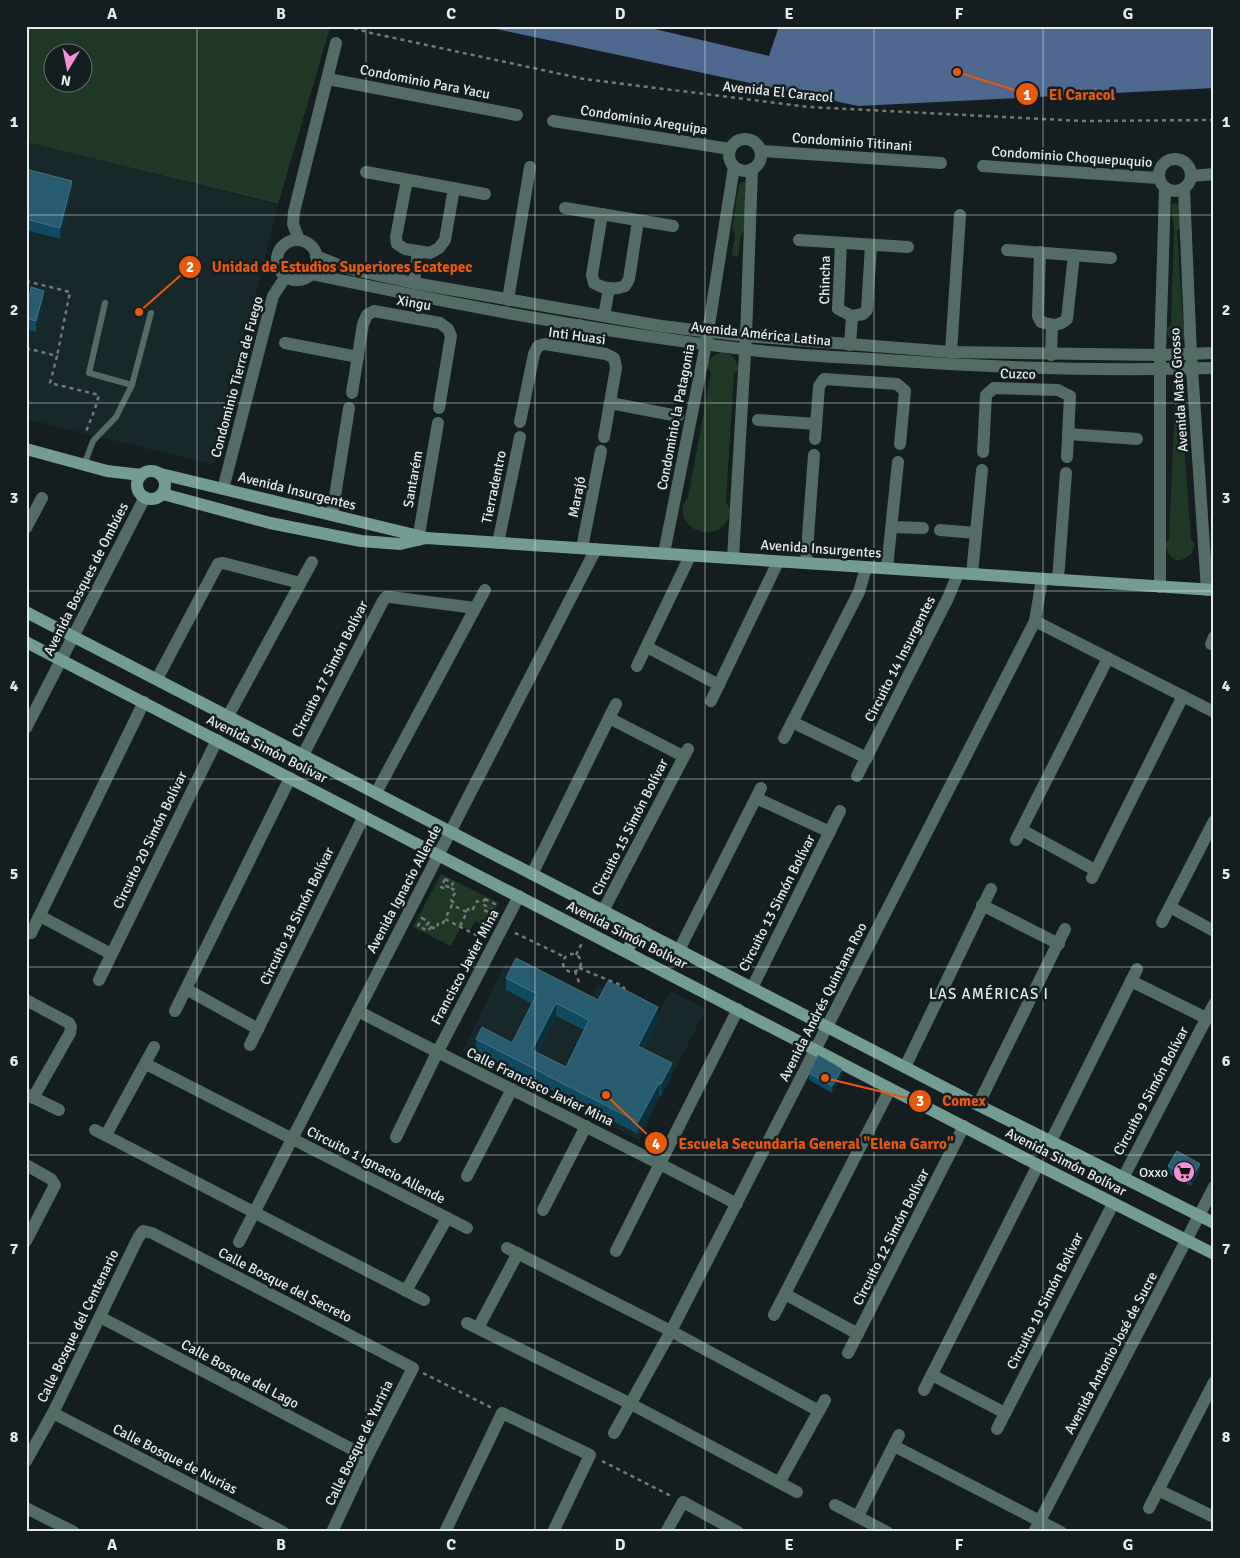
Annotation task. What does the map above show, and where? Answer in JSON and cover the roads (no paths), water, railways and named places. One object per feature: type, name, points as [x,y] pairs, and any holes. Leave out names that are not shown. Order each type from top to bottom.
[{"type":"main road","points":[[26,449],[139,481]]},
{"type":"main road","points":[[151,470],[161,474],[165,480],[166,487],[162,494],[157,498],[151,499],[139,493],[139,481],[151,470]]},
{"type":"main road","name":"Avenida Insurgentes","points":[[161,474],[421,538],[1210,590]]},
{"type":"main road","name":"Avenida Insurgentes","points":[[162,494],[270,523],[361,541],[400,544],[421,538]]},
{"type":"main road","name":"Avenida Simón Bolívar","points":[[26,612],[826,1027],[1214,1223]]},
{"type":"main road","name":"Avenida Simón Bolívar","points":[[26,642],[1113,1204],[1214,1254]]},
{"type":"main road","points":[[627,952],[639,929]]},
{"type":"street","points":[[286,276],[278,266],[278,253],[286,243],[299,240],[293,224],[294,212],[336,43]]},
{"type":"street","name":"Condominio Para Yacu","points":[[328,78],[517,115]]},
{"type":"street","name":"Condominio Arequipa","points":[[553,121],[730,149]]},
{"type":"street","points":[[730,149],[734,143],[746,139],[752,140],[761,151],[758,165],[752,169],[740,170],[734,167]]},
{"type":"street","name":"Condominio la Patagonia","points":[[664,554],[706,344],[734,167],[730,161],[730,149]]},
{"type":"street","name":"Condominio Titinani","points":[[761,151],[942,163]]},
{"type":"street","points":[[1170,159],[1178,159],[1185,162],[1190,168],[1192,176],[1184,189],[1174,192],[1165,189],[1160,184],[1158,178],[1159,170],[1163,163],[1170,159]]},
{"type":"street","name":"Condominio Choquepuquio","points":[[983,166],[1158,178]]},
{"type":"street","points":[[508,300],[530,167]]},
{"type":"street","points":[[733,558],[746,336],[752,169]]},
{"type":"street","points":[[366,172],[485,194]]},
{"type":"street","points":[[1192,176],[1214,174]]},
{"type":"street","points":[[407,180],[396,237],[397,244],[405,249],[430,253],[439,248],[445,240],[454,188]]},
{"type":"street","name":"Avenida Mato Grosso","points":[[1160,587],[1160,356],[1165,189]]},
{"type":"street","name":"Avenida Mato Grosso","points":[[1184,189],[1191,354],[1210,590]]},
{"type":"street","points":[[565,208],[673,226]]},
{"type":"street","points":[[602,214],[592,275],[594,283],[609,288],[617,289],[625,286],[629,279],[638,220]]},
{"type":"street","points":[[950,352],[960,215]]},
{"type":"street","name":"Avenida América Latina","points":[[299,240],[313,248],[316,256],[346,268],[414,283],[604,316],[746,336],[950,352],[1160,356],[1214,353]]},
{"type":"street","name":"Chincha","points":[[799,240],[908,247]]},
{"type":"street","name":"Chincha","points":[[841,244],[838,309],[852,316]]},
{"type":"street","points":[[850,345],[852,316],[863,314],[867,310],[872,245]]},
{"type":"street","points":[[1007,250],[1111,258]]},
{"type":"street","points":[[414,283],[418,251]]},
{"type":"street","points":[[1040,252],[1038,316],[1041,322],[1052,325],[1063,323],[1067,319],[1074,255]]},
{"type":"street","points":[[311,274],[317,262],[316,256]]},
{"type":"street","name":"Avenida América Latina","points":[[286,276],[299,279],[311,274],[419,297],[580,325],[745,350],[860,359],[1032,368],[1160,370],[1214,368]]},
{"type":"street","name":"Condominio Tierra de Fuego","points":[[223,489],[273,296],[286,276]]},
{"type":"street","points":[[604,316],[609,288]]},
{"type":"street","points":[[415,319],[419,297]]},
{"type":"street","name":"Xingu","points":[[352,393],[363,324],[367,315],[374,311],[440,323],[448,329],[451,336],[440,408]]},
{"type":"street","points":[[575,349],[580,325]]},
{"type":"street","points":[[1051,355],[1052,325]]},
{"type":"street","points":[[285,343],[358,357]]},
{"type":"street","name":"Inti Huasi","points":[[520,422],[534,354],[538,346],[546,344],[606,354],[614,358],[616,368],[604,437]]},
{"type":"street","points":[[858,381],[860,359]]},
{"type":"street","points":[[1032,368],[1033,389]]},
{"type":"street","points":[[815,439],[819,386],[824,379],[858,381],[897,384],[905,391],[900,444]]},
{"type":"street","name":"Cuzco","points":[[983,452],[986,394],[994,388],[1058,390],[1070,396],[1067,457]]},
{"type":"street","points":[[610,403],[678,416]]},
{"type":"street","points":[[332,515],[349,408]]},
{"type":"street","points":[[758,420],[816,424]]},
{"type":"street","name":"Santarém","points":[[421,538],[438,423]]},
{"type":"street","points":[[1068,434],[1137,439]]},
{"type":"street","name":"Tierradentro","points":[[498,543],[520,437]]},
{"type":"street","name":"Marajó","points":[[582,548],[601,451]]},
{"type":"street","points":[[806,563],[814,455]]},
{"type":"street","points":[[887,568],[898,462]]},
{"type":"street","points":[[972,574],[982,470]]},
{"type":"street","points":[[1058,580],[1066,474]]},
{"type":"street","name":"Avenida Bosques de Ombúes","points":[[26,728],[144,497]]},
{"type":"street","points":[[26,528],[29,514],[42,498]]},
{"type":"street","points":[[892,526],[923,528]]},
{"type":"street","points":[[940,530],[976,533]]},
{"type":"street","name":"Avenida Ignacio Allende","points":[[239,1242],[596,549]]},
{"type":"street","points":[[637,666],[690,556]]},
{"type":"street","points":[[228,716],[312,562]]},
{"type":"street","points":[[711,701],[778,562]]},
{"type":"street","points":[[157,679],[218,564],[223,563],[300,583]]},
{"type":"street","points":[[784,738],[859,592],[866,568]]},
{"type":"street","name":"Circuito 14 Insurgentes","points":[[857,776],[948,598],[958,574]]},
{"type":"street","name":"Avenida Andrés Quintana Roo","points":[[614,1433],[672,1331],[1035,621],[1042,579]]},
{"type":"street","points":[[376,793],[485,590]]},
{"type":"street","name":"Circuito 17 Simón Bolívar","points":[[303,755],[382,600],[390,597],[475,608]]},
{"type":"street","points":[[1035,621],[1214,712]]},
{"type":"street","points":[[647,647],[719,685]]},
{"type":"street","points":[[1108,658],[1019,835],[1094,874],[1182,696]]},
{"type":"street","points":[[32,933],[144,702]]},
{"type":"street","points":[[532,874],[616,704]]},
{"type":"street","name":"Circuito 15 Simón Bolívar","points":[[603,911],[685,752],[609,718]]},
{"type":"street","points":[[792,722],[866,758]]},
{"type":"street","name":"Circuito 20 Simón Bolívar","points":[[99,980],[217,740]]},
{"type":"street","points":[[175,1010],[290,778]]},
{"type":"street","name":"Circuito 13 Simón Bolívar","points":[[679,950],[759,793],[830,832]]},
{"type":"street","name":"Circuito 13 Simón Bolívar","points":[[752,988],[840,811]]},
{"type":"street","name":"Circuito 18 Simón Bolívar","points":[[250,1045],[364,816]]},
{"type":"street","points":[[1162,922],[1214,821]]},
{"type":"street","points":[[905,1067],[991,889]]},
{"type":"street","name":"Francisco Javier Mina","points":[[396,1137],[437,1053],[519,896]]},
{"type":"street","points":[[982,906],[1059,944]]},
{"type":"street","points":[[1170,907],[1214,931]]},
{"type":"street","points":[[40,916],[111,954]]},
{"type":"street","points":[[978,1105],[1065,929]]},
{"type":"street","points":[[1051,1141],[1137,969]]},
{"type":"street","name":"Circuito 9 Simón Bolívar","points":[[1131,981],[1206,1018]]},
{"type":"street","points":[[186,989],[258,1029]]},
{"type":"street","points":[[26,1000],[69,1023],[71,1027],[70,1033],[30,1096],[59,1110]]},
{"type":"street","name":"Circuito 9 Simón Bolívar","points":[[1123,1178],[1214,1004]]},
{"type":"street","points":[[616,1251],[738,1009]]},
{"type":"street","name":"Calle Francisco Javier Mina","points":[[358,1011],[437,1053],[586,1126],[737,1204]]},
{"type":"street","points":[[154,1047],[146,1064],[100,1132],[424,1300]]},
{"type":"street","name":"Circuito 1 Ignacio Allende","points":[[146,1064],[467,1228]]},
{"type":"street","points":[[467,1176],[512,1089]]},
{"type":"street","points":[[774,1315],[890,1089]]},
{"type":"street","points":[[543,1210],[586,1126]]},
{"type":"street","name":"Circuito 12 Simón Bolívar","points":[[848,1353],[964,1126]]},
{"type":"street","points":[[26,1165],[51,1179],[55,1186],[26,1241]]},
{"type":"street","points":[[924,1390],[1038,1165]]},
{"type":"street","name":"Avenida Antonio José de Sucre","points":[[1037,1527],[1214,1188]]},
{"type":"street","name":"Circuito 10 Simón Bolívar","points":[[997,1429],[1113,1204]]},
{"type":"street","name":"Circuito 1 Ignacio Allende","points":[[406,1291],[447,1218]]},
{"type":"street","name":"Calle Bosque del Centenario","points":[[26,1462],[53,1412],[138,1238],[143,1232]]},
{"type":"street","name":"Calle Bosque del Secreto","points":[[143,1232],[152,1233],[413,1368]]},
{"type":"street","points":[[780,1481],[822,1405],[513,1250],[472,1326],[631,1404],[780,1481],[797,1492]]},
{"type":"street","points":[[785,1294],[858,1334]]},
{"type":"street","name":"Calle Bosque del Lago","points":[[100,1317],[367,1457]]},
{"type":"street","name":"Calle Bosque de Yuriria","points":[[332,1532],[367,1457],[413,1368]]},
{"type":"street","points":[[932,1375],[1005,1413]]},
{"type":"street","points":[[1149,1508],[1214,1382]]},
{"type":"street","name":"Calle Bosque de Nurias","points":[[53,1412],[283,1532]]},
{"type":"street","points":[[445,1532],[502,1413],[590,1455],[553,1532]]},
{"type":"street","points":[[858,1516],[897,1440],[974,1486],[1037,1527],[1061,1532]]},
{"type":"street","points":[[1158,1490],[1214,1517]]},
{"type":"street","points":[[666,1532],[683,1502],[738,1532]]},
{"type":"street","points":[[835,1505],[887,1532]]},
{"type":"street","points":[[26,1508],[74,1532]]},
{"type":"lane","points":[[105,303],[89,373],[132,385]]},
{"type":"lane","points":[[84,465],[93,441],[116,417],[132,385],[151,313]]},
{"type":"water","points":[[482,26],[642,26],[769,56],[779,26],[1214,26],[1214,88],[858,106]]},
{"type":"place","name":"El Caracol","points":[[957,72]]},
{"type":"place","name":"Unidad de Estudios Superiores Ecatepec","points":[[139,312]]},
{"type":"place","name":"Comex","points":[[825,1078]]},
{"type":"place","name":"Escuela Secundaria General \"Elena Garro\"","points":[[606,1095]]},
{"type":"place","name":"Oxxo","points":[[1184,1172]]},
{"type":"district","name":"LAS AMÉRICAS I","points":[[989,994]]}]
